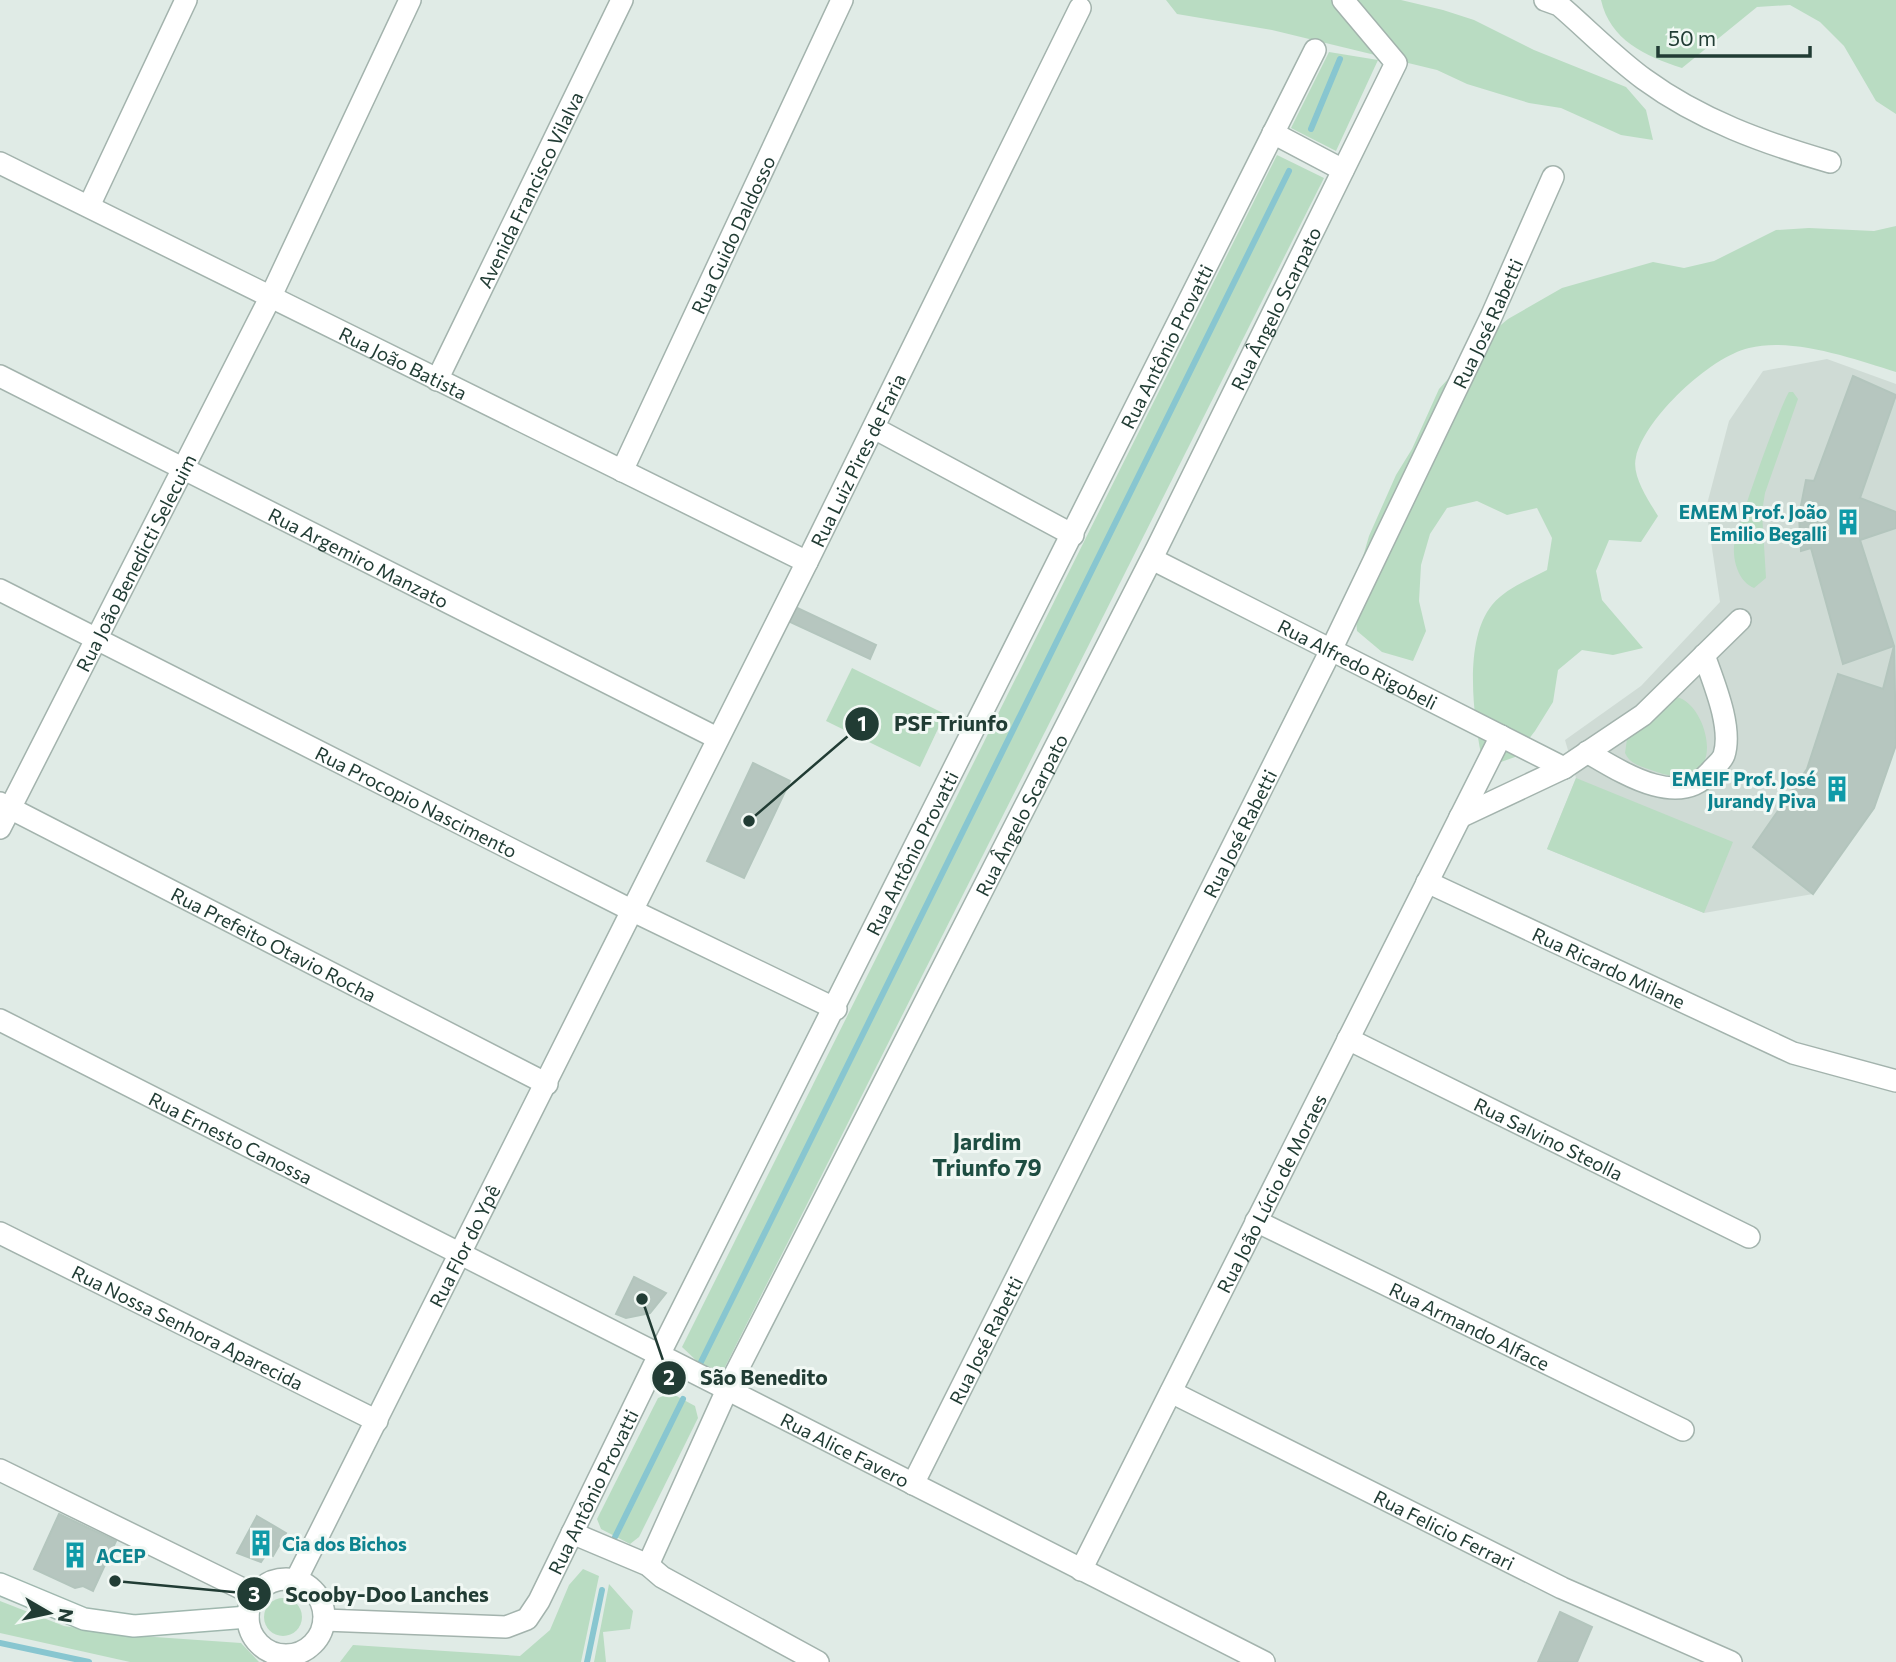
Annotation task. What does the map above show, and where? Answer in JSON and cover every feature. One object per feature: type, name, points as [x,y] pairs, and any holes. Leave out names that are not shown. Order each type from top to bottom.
[{"type":"street","points":[[89,206],[186,0]]},
{"type":"street","name":"Rua João Benedicti Selecuim","points":[[0,828],[5,806],[96,640],[270,298],[410,0]]},
{"type":"street","name":"Avenida Francisco Vilalva","points":[[436,380],[621,0]]},
{"type":"street","name":"Rua Guido Daldosso","points":[[622,471],[842,0]]},
{"type":"street","name":"Rua Ângelo Scarpato","points":[[648,1565],[726,1391],[1152,559],[1396,63],[1343,0]]},
{"type":"street","points":[[1545,0],[1559,5],[1644,79],[1694,111],[1761,142],[1830,162]]},
{"type":"street","name":"Rua Luiz Pires de Faria","points":[[631,910],[874,428],[1080,8]]},
{"type":"street","name":"Rua Antônio Provatti","points":[[324,1620],[506,1627],[527,1619],[540,1601],[659,1355],[836,1009],[1315,50]]},
{"type":"street","points":[[1273,134],[1343,170]]},
{"type":"street","name":"Rua João Batista","points":[[0,163],[807,562]]},
{"type":"street","name":"Rua José Rabetti","points":[[913,1484],[1331,650],[1491,317],[1553,177]]},
{"type":"street","name":"Rua Argemiro Manzato","points":[[0,376],[717,738]]},
{"type":"street","points":[[874,428],[1073,535]]},
{"type":"street","name":"Rua Alfredo Rigobeli","points":[[1152,559],[1564,768]]},
{"type":"street","name":"Rua Procopio Nascimento","points":[[0,590],[631,910],[836,1009]]},
{"type":"street","points":[[1460,817],[1564,768],[1643,715],[1740,620]]},
{"type":"street","points":[[1587,752],[1657,786],[1681,788],[1704,780],[1723,757],[1725,738],[1721,704],[1704,654]]},
{"type":"street","name":"Rua João Lúcio de Moraes","points":[[1081,1570],[1500,736]]},
{"type":"street","name":"Rua Prefeito Otavio Rocha","points":[[5,806],[547,1084]]},
{"type":"street","name":"Rua Ricardo Milane","points":[[1427,882],[1793,1054],[1896,1081]]},
{"type":"street","name":"Rua Flor do Ypê","points":[[296,1580],[547,1084],[631,910]]},
{"type":"street","name":"Rua Ernesto Canossa","points":[[0,1020],[460,1255]]},
{"type":"street","name":"Rua Salvino Steolla","points":[[1348,1039],[1749,1237]]},
{"type":"street","name":"Rua Armando Alface","points":[[1256,1221],[1683,1430]]},
{"type":"street","name":"Rua Nossa Senhora Aparecida","points":[[0,1233],[377,1420]]},
{"type":"street","name":"Rua Alice Favero","points":[[460,1255],[1264,1662]]},
{"type":"street","name":"Rua Felicio Ferrari","points":[[1171,1392],[1562,1588],[1725,1661]]},
{"type":"street","points":[[0,1470],[255,1595]]},
{"type":"street","points":[[572,1533],[648,1565],[662,1577],[818,1662]]},
{"type":"street","points":[[296,1580],[314,1591],[320,1600],[324,1620],[315,1641],[307,1649],[285,1655],[273,1653],[255,1639],[248,1617],[255,1595],[274,1581],[296,1580]]},
{"type":"street","points":[[0,1584],[83,1619],[134,1626],[248,1617]]},
{"type":"shaded area","points":[[1827,359],[1896,384],[1896,745],[1874,808],[1813,894],[1704,913],[1547,849],[1576,778],[1565,740],[1641,686],[1720,602],[1706,508],[1729,421],[1763,371]]},
{"type":"green space","points":[[1166,0],[1401,0],[1443,10],[1474,20],[1534,50],[1626,87],[1646,110],[1653,140],[1621,135],[1561,108],[1529,103],[1467,84],[1437,70],[1272,30],[1177,14]]},
{"type":"green space","points":[[1601,0],[1896,0],[1896,114],[1876,101],[1844,46],[1820,22],[1790,5],[1757,7],[1682,68],[1642,52],[1621,36],[1612,26]]},
{"type":"green space","points":[[1329,52],[1378,60],[1336,151],[1291,128]]},
{"type":"green space","points":[[1277,155],[1324,178],[723,1371],[700,1364],[682,1347]]},
{"type":"green space","points":[[1896,226],[1896,372],[1804,347],[1766,345],[1749,348],[1716,363],[1681,391],[1652,425],[1636,457],[1638,480],[1658,516],[1641,542],[1609,540],[1596,571],[1602,600],[1643,648],[1613,655],[1582,650],[1558,670],[1553,702],[1515,757],[1484,768],[1474,707],[1477,640],[1483,621],[1498,599],[1547,570],[1552,538],[1537,508],[1507,515],[1477,501],[1447,508],[1430,534],[1421,565],[1419,601],[1426,631],[1413,661],[1382,652],[1357,631],[1354,598],[1369,536],[1439,389],[1484,339],[1508,319],[1562,288],[1653,262],[1684,268],[1714,261],[1776,230],[1809,228],[1874,231]]},
{"type":"green space","points":[[1789,392],[1793,392],[1798,399],[1765,493],[1762,512],[1766,578],[1754,588],[1744,581],[1738,571],[1734,547],[1759,468]]},
{"type":"green space","points":[[852,668],[945,714],[920,767],[826,721]]},
{"type":"green space","points":[[1676,697],[1688,703],[1698,715],[1707,747],[1704,762],[1695,773],[1677,776],[1639,766],[1625,753],[1627,739]]},
{"type":"green space","points":[[1576,778],[1733,842],[1704,913],[1547,849]]},
{"type":"green space","points":[[671,1393],[695,1406],[698,1418],[639,1537],[630,1544],[601,1529],[597,1519],[658,1398]]},
{"type":"green space","points":[[583,1569],[599,1576],[581,1662],[340,1662],[353,1645],[520,1656],[550,1630],[569,1585]]},
{"type":"green space","points":[[609,1584],[633,1611],[630,1629],[603,1632],[606,1662],[594,1662]]},
{"type":"green space","points":[[283,1598],[296,1604],[302,1617],[296,1630],[283,1636],[270,1630],[264,1617],[270,1604]]},
{"type":"green space","points":[[0,1601],[64,1626],[126,1635],[241,1643],[259,1662],[130,1662],[0,1633]]},
{"type":"building","name":"EMEM Prof. João Emilio Begalli","points":[[1853,376],[1896,395],[1860,498],[1896,512],[1896,528],[1860,540],[1894,646],[1843,664],[1811,548],[1801,551],[1799,516],[1806,480],[1814,481]]},
{"type":"building","points":[[793,606],[876,645],[870,659],[786,620]]},
{"type":"building","name":"EMEIF Prof. José Jurandy Piva","points":[[1894,646],[1896,745],[1874,808],[1813,894],[1753,847],[1807,769],[1838,674],[1883,689]]},
{"type":"building","points":[[753,763],[790,781],[744,878],[707,861]]},
{"type":"building","points":[[634,1277],[666,1293],[650,1313],[626,1318],[616,1314]]},
{"type":"building","name":"ACEP","points":[[59,1514],[116,1541],[93,1591],[83,1586],[75,1588],[34,1569]]},
{"type":"building","name":"Cia dos Bichos","points":[[257,1516],[286,1533],[273,1556],[267,1553],[261,1562],[237,1553]]},
{"type":"building","points":[[1560,1612],[1592,1627],[1577,1662],[1538,1662]]},
{"type":"waterway","points":[[1311,129],[1340,59]]},
{"type":"waterway","points":[[700,1364],[1289,171]]},
{"type":"waterway","points":[[615,1537],[683,1399]]},
{"type":"waterway","points":[[587,1662],[602,1590]]},
{"type":"waterway","points":[[0,1643],[89,1662]]},
{"type":"place","name":"EMEM Prof. João Emilio Begalli","points":[[1848,522]]},
{"type":"place","name":"EMEIF Prof. José Jurandy Piva","points":[[1837,789]]},
{"type":"place","name":"PSF Triunfo","points":[[749,821]]},
{"type":"place","name":"São Benedito","points":[[642,1299]]},
{"type":"place","name":"Cia dos Bichos","points":[[261,1543]]},
{"type":"place","name":"ACEP","points":[[75,1555]]},
{"type":"place","name":"Scooby-Doo Lanches","points":[[115,1581]]},
{"type":"district","name":"Jardim Triunfo 79","points":[[987,1154]]}]
